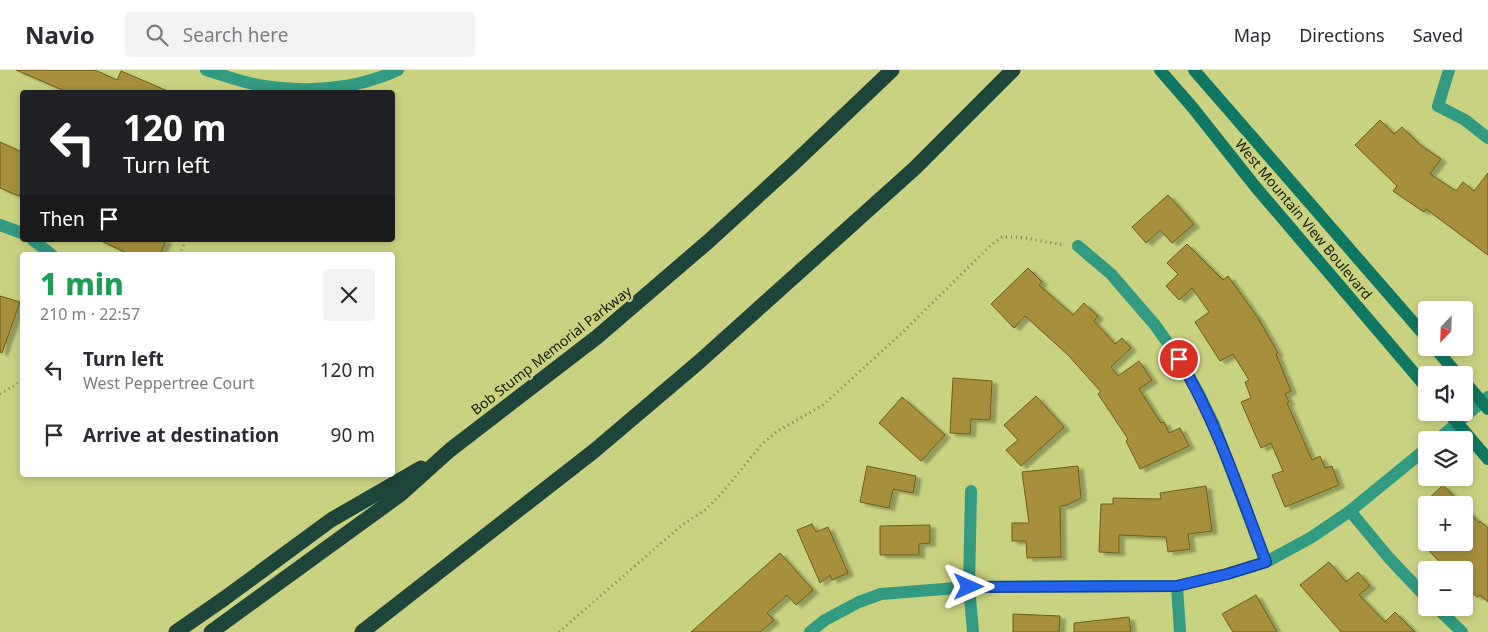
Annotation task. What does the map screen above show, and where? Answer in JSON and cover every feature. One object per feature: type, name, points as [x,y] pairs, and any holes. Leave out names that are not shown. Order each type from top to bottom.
[{"type":"highway","name":"Bob Stump Memorial Parkway","points":[[211,632],[401,494],[450,450],[598,337],[703,247],[792,166],[892,70]]},
{"type":"highway","points":[[362,632],[594,451],[699,362],[915,168],[1013,70]]},
{"type":"highway","points":[[176,632],[226,598],[331,520],[450,450]]},
{"type":"street","points":[[206,70],[256,84],[285,88],[326,88],[356,84],[383,77],[398,70]]},
{"type":"street","name":"West Mountain View Boulevard","points":[[1160,70],[1193,108],[1254,185],[1418,378]]},
{"type":"street","name":"West Mountain View Boulevard","points":[[1194,70],[1418,328]]},
{"type":"street","points":[[1449,70],[1438,106],[1465,120],[1488,138]]},
{"type":"street","points":[[0,225],[20,232]]},
{"type":"street","points":[[36,242],[48,252]]},
{"type":"street","points":[[1078,246],[1111,274],[1155,325],[1179,359],[1199,394],[1214,426],[1266,562]]},
{"type":"street","points":[[1442,356],[1450,366]]},
{"type":"street","points":[[1448,431],[1486,403],[1473,390]]},
{"type":"street","points":[[1458,423],[1488,459]]},
{"type":"street","points":[[810,632],[825,620],[850,606],[881,594],[969,587],[1177,586],[1227,574],[1266,562],[1312,537],[1350,511],[1418,456]]},
{"type":"street","points":[[971,491],[969,587],[973,632]]},
{"type":"street","points":[[1350,511],[1389,558],[1418,589]]},
{"type":"street","points":[[1177,586],[1180,632]]},
{"type":"street","points":[[1445,616],[1462,632]]},
{"type":"path","points":[[558,632],[682,525],[705,510],[722,493],[762,444],[776,432],[823,405],[904,332],[1002,237],[1019,237],[1078,246]]},
{"type":"path","points":[[0,394],[20,381]]},
{"type":"building","points":[[16,70],[95,70],[117,80],[121,71],[165,90],[62,90]]},
{"type":"building","points":[[1380,120],[1394,134],[1402,127],[1419,144],[1441,159],[1430,174],[1456,191],[1463,182],[1474,191],[1488,173],[1488,255],[1426,209],[1424,212],[1393,191],[1397,186],[1355,145]]},
{"type":"building","points":[[0,142],[20,151],[20,193],[19,196],[0,188]]},
{"type":"building","points":[[1168,195],[1194,224],[1172,243],[1160,230],[1146,243],[1132,227]]},
{"type":"building","points":[[103,242],[165,242],[161,252],[125,252]]},
{"type":"building","points":[[1187,244],[1223,280],[1228,276],[1258,318],[1278,353],[1276,354],[1291,391],[1285,394],[1289,402],[1287,403],[1312,460],[1320,456],[1325,468],[1332,466],[1339,485],[1285,507],[1272,475],[1283,471],[1271,443],[1261,448],[1241,402],[1251,398],[1245,382],[1249,380],[1233,354],[1220,361],[1195,322],[1209,312],[1192,288],[1179,300],[1166,286],[1178,274],[1167,263]]},
{"type":"building","points":[[1028,268],[1042,282],[1039,285],[1073,315],[1084,303],[1098,316],[1094,321],[1115,344],[1122,338],[1131,348],[1111,367],[1118,376],[1139,361],[1152,380],[1139,389],[1161,423],[1164,422],[1169,433],[1180,428],[1189,446],[1140,469],[1126,441],[1128,439],[1098,394],[1101,392],[1068,355],[1025,316],[1014,328],[991,304]]},
{"type":"building","points":[[0,296],[20,302],[2,353],[0,352]]},
{"type":"building","points":[[953,378],[992,381],[990,420],[971,419],[970,434],[950,433]]},
{"type":"building","points":[[1036,396],[1064,427],[1021,466],[1006,450],[1018,440],[1004,425]]},
{"type":"building","points":[[902,397],[945,435],[921,461],[879,423]]},
{"type":"building","points":[[867,466],[916,476],[913,493],[893,489],[889,508],[860,502]]},
{"type":"building","points":[[1078,466],[1081,498],[1067,505],[1060,506],[1061,557],[1027,558],[1026,541],[1012,541],[1012,523],[1029,523],[1022,472]]},
{"type":"building","points":[[1206,486],[1212,531],[1188,534],[1190,549],[1168,552],[1166,537],[1119,535],[1119,553],[1099,552],[1101,504],[1113,504],[1113,498],[1161,499],[1160,493]]},
{"type":"building","points":[[1444,486],[1453,496],[1431,496]]},
{"type":"building","points":[[1473,517],[1479,523],[1480,521],[1488,528],[1488,602],[1480,595],[1477,597],[1473,594],[1473,561],[1439,561],[1429,551],[1473,551]]},
{"type":"building","points":[[812,524],[816,532],[828,527],[848,573],[832,580],[830,575],[820,583],[797,530]]},
{"type":"building","points":[[930,525],[930,543],[919,544],[919,555],[880,555],[880,526]]},
{"type":"building","points":[[780,553],[813,590],[796,605],[787,595],[767,613],[774,620],[760,632],[691,632]]},
{"type":"building","points":[[1329,562],[1346,582],[1358,572],[1370,586],[1359,595],[1385,622],[1395,612],[1415,632],[1341,632],[1300,585]]},
{"type":"building","points":[[1256,595],[1277,632],[1233,632],[1222,614]]},
{"type":"building","points":[[1013,614],[1060,616],[1059,632],[1013,632]]},
{"type":"building","points":[[1129,617],[1131,632],[1074,632],[1074,623]]},
{"type":"route","points":[[969,587],[1177,586],[1266,562],[1214,426],[1199,394],[1179,359]]}]
